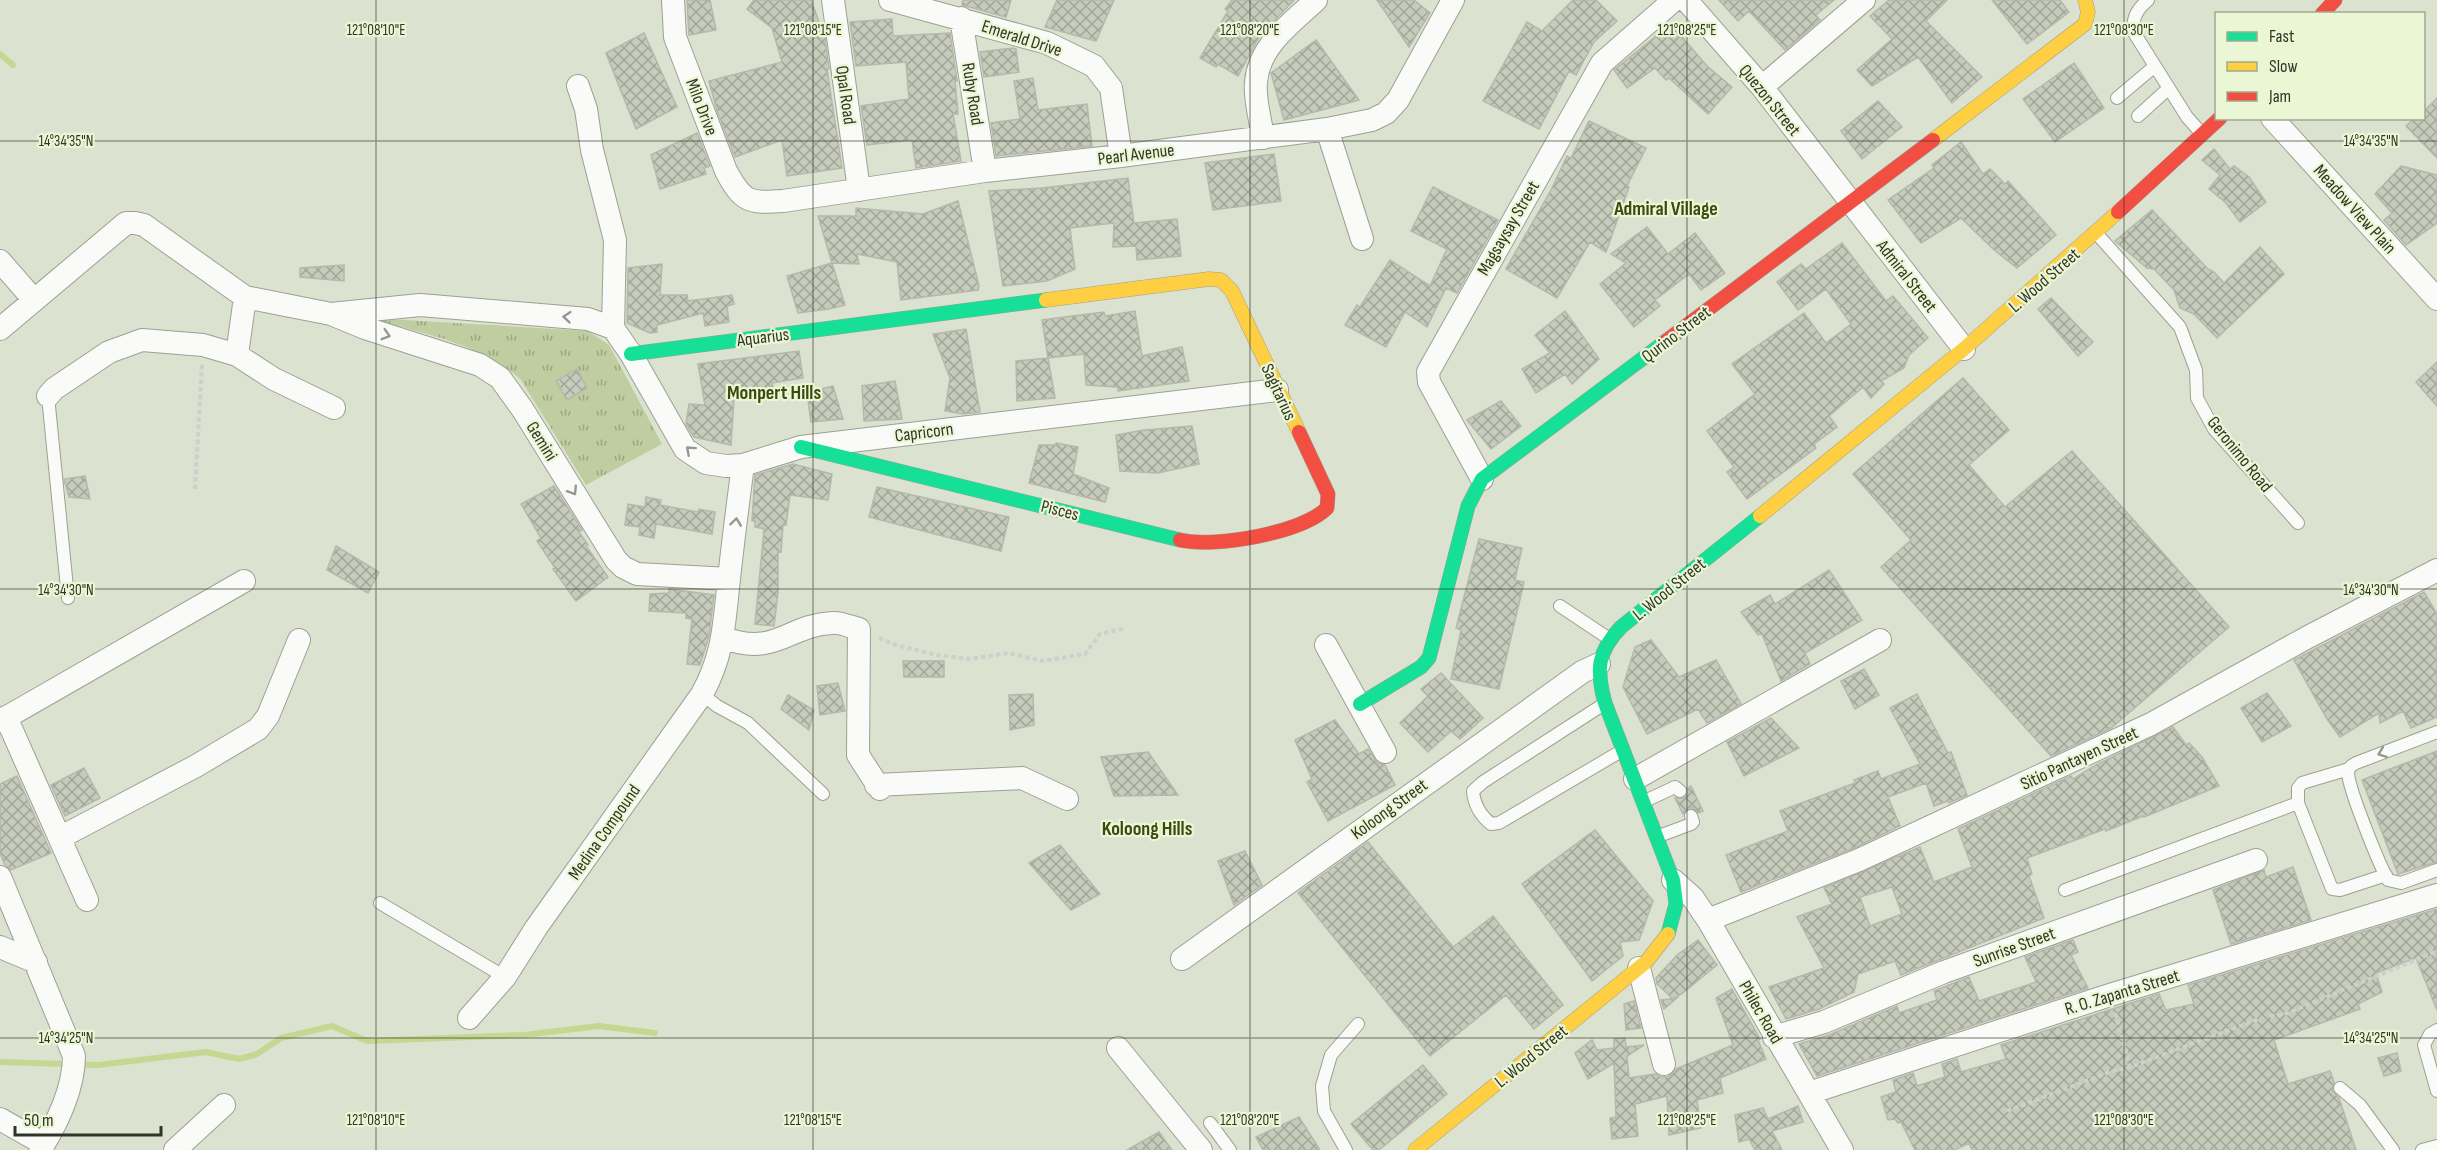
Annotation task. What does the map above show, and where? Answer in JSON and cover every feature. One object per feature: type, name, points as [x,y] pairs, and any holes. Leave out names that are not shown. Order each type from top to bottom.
[{"type":"street","name":"Milo Drive","points":[[674,0],[675,37],[726,171],[737,191],[754,202]]},
{"type":"street","name":"Opal Road","points":[[833,0],[859,190]]},
{"type":"street","name":"Emerald Drive","points":[[890,0],[1047,43],[1094,66],[1111,88],[1121,156]]},
{"type":"street","points":[[1263,138],[1256,82],[1261,61],[1273,40],[1316,0]]},
{"type":"street","name":"Pearl Avenue","points":[[754,202],[783,201],[985,171],[1263,138],[1372,120],[1386,113],[1398,100],[1453,0]]},
{"type":"street","name":"Magsaysay Street","points":[[1482,479],[1429,382],[1428,372],[1602,63],[1674,0]]},
{"type":"street","name":"Quezon Street","points":[[1686,0],[1762,87],[1851,203]]},
{"type":"street","points":[[1762,87],[1864,0]]},
{"type":"street","name":"Qurino Street","points":[[1360,704],[1421,667],[1430,658],[1467,506],[1482,479],[1851,203],[2085,24],[2089,16],[2085,0]]},
{"type":"street","points":[[2324,12],[2335,0]]},
{"type":"street","name":"Ruby Road","points":[[961,18],[985,171]]},
{"type":"street","points":[[578,86],[586,109],[592,150],[615,240],[613,328]]},
{"type":"street","name":"L. Wood Street","points":[[1415,1150],[1639,968],[1660,947],[1673,926],[1677,905],[1673,879],[1605,703],[1599,681],[1599,664],[1609,639],[1964,349],[2097,234],[2218,120]]},
{"type":"street","name":"Meadow View Plain","points":[[2274,120],[2437,299]]},
{"type":"street","points":[[1327,129],[1362,239]]},
{"type":"street","name":"Admiral Street","points":[[1851,203],[1964,349]]},
{"type":"street","points":[[0,329],[126,224],[135,222],[144,225],[245,297],[331,314],[420,305],[588,319],[613,328],[631,354]]},
{"type":"street","points":[[0,261],[34,300]]},
{"type":"street","name":"Aquarius","points":[[631,354],[1209,279]]},
{"type":"street","name":"Sagitarius","points":[[1209,279],[1221,280],[1232,291],[1328,495],[1327,508],[1318,517]]},
{"type":"street","points":[[237,355],[245,297]]},
{"type":"street","name":"Gemini","points":[[331,314],[365,328],[480,365],[500,378],[523,410],[616,560],[623,567],[637,574],[729,579]]},
{"type":"street","points":[[48,396],[54,388],[109,352],[141,340],[203,345],[237,355],[274,379],[334,408]]},
{"type":"street","name":"Capricorn","points":[[631,354],[686,449],[706,463],[726,466],[743,465],[801,447],[1278,390]]},
{"type":"street","name":"Pisces","points":[[801,447],[1192,543],[1251,539],[1318,517]]},
{"type":"street","points":[[743,465],[724,638],[741,644],[770,644],[807,629],[833,622],[859,629],[858,755],[878,787],[1022,778],[1067,799]]},
{"type":"street","name":"Sitio Pantayen Street","points":[[1708,920],[1859,860],[2151,724],[2308,637],[2437,570]]},
{"type":"street","points":[[87,900],[61,837],[3,719],[244,581]]},
{"type":"street","name":"Medina Compound","points":[[469,1018],[505,977],[536,928],[702,694],[712,678],[724,638]]},
{"type":"street","points":[[61,837],[196,766],[258,729],[268,716],[299,640]]},
{"type":"street","points":[[1635,779],[1880,640]]},
{"type":"street","points":[[1326,645],[1385,752]]},
{"type":"street","name":"Koloong Street","points":[[1182,959],[1582,672],[1599,664]]},
{"type":"street","name":"Sunrise Street","points":[[1774,1037],[1824,1022],[1944,972],[2256,860]]},
{"type":"street","points":[[0,877],[36,962],[74,1062],[61,1108],[42,1147],[0,1119]]},
{"type":"street","name":"Philec Road","points":[[1673,879],[1693,898],[1708,920],[1774,1037],[1842,1150]]},
{"type":"street","name":"R. O. Zapanta Street","points":[[1809,1093],[2110,995],[2437,895]]},
{"type":"street","points":[[0,947],[36,962]]},
{"type":"street","points":[[1639,968],[1664,1064]]},
{"type":"street","points":[[1118,1048],[1201,1150]]},
{"type":"street","points":[[175,1150],[224,1105]]},
{"type":"lane","points":[[2148,0],[2139,7],[2133,19],[2133,31],[2187,117],[2202,135]]},
{"type":"lane","points":[[2117,98],[2155,66]]},
{"type":"lane","points":[[2138,116],[2169,88]]},
{"type":"lane","name":"Geronimo Road","points":[[2097,234],[2180,327],[2196,370],[2197,398],[2214,429],[2298,523]]},
{"type":"lane","points":[[48,396],[68,598]]},
{"type":"lane","points":[[1560,606],[1609,639]]},
{"type":"lane","points":[[702,694],[717,706],[748,723],[823,794]]},
{"type":"lane","points":[[1605,703],[1483,782],[1473,791],[1473,801],[1484,818],[1491,824],[1499,823],[1624,750]]},
{"type":"lane","points":[[2386,875],[2340,890],[2332,889],[2296,796],[2302,783],[2349,769],[2356,763],[2437,732]]},
{"type":"lane","points":[[2349,769],[2361,812],[2386,875],[2392,882],[2401,883],[2437,870]]},
{"type":"lane","points":[[1644,801],[1675,787],[1680,791]]},
{"type":"lane","points":[[2065,890],[2298,803]]},
{"type":"lane","points":[[1657,837],[1691,824],[1692,816]]},
{"type":"lane","points":[[380,903],[505,977]]},
{"type":"lane","points":[[1346,1150],[1324,1112],[1322,1086],[1331,1055],[1358,1024]]},
{"type":"lane","points":[[2437,1030],[2430,1034],[2424,1045],[2437,1091]]},
{"type":"lane","points":[[2340,1088],[2360,1105],[2393,1150]]},
{"type":"lane","points":[[1210,1123],[1230,1150]]},
{"type":"lane","points":[[2422,1150],[2437,1146]]},
{"type":"path","points":[[195,489],[203,345]]},
{"type":"path","points":[[859,629],[896,645],[937,655],[970,659],[1009,653],[1042,661],[1085,654],[1100,634],[1126,628]]},
{"type":"path","points":[[2270,1016],[2283,1015],[2437,951]]},
{"type":"path","points":[[2110,995],[2130,1067]]},
{"type":"path","points":[[2007,1112],[2110,1072],[2130,1067],[2259,1019]]},
{"type":"green space","points":[[371,318],[588,331],[609,345],[662,444],[586,485],[521,380],[505,367],[450,341]]},
{"type":"building","points":[[687,0],[710,0],[716,30],[689,35]]},
{"type":"building","points":[[754,0],[811,0],[825,38],[829,69],[827,69],[842,168],[787,176],[782,140],[735,157],[717,111],[709,81],[782,62],[772,28],[747,9]]},
{"type":"building","points":[[963,0],[1011,0],[1006,17],[962,5]]},
{"type":"building","points":[[1057,0],[1114,0],[1096,41],[1045,27]]},
{"type":"building","points":[[1232,0],[1294,0],[1259,37],[1238,76],[1218,64],[1216,67],[1200,58],[1228,11],[1225,9]]},
{"type":"building","points":[[1377,0],[1414,0],[1430,13],[1409,47]]},
{"type":"building","points":[[1573,0],[1596,0],[1617,21],[1594,42],[1576,75],[1569,71],[1539,129],[1483,101],[1527,22],[1542,31]]},
{"type":"building","points":[[1719,0],[1834,0],[1816,15],[1820,20],[1785,50],[1749,11],[1738,21]]},
{"type":"building","points":[[1889,0],[1947,0],[1926,21],[1982,77],[1952,103],[1918,57],[1872,86],[1857,70],[1892,39],[1870,16]]},
{"type":"building","points":[[1992,0],[2060,0],[2069,12],[2027,44]]},
{"type":"building","points":[[892,19],[893,36],[950,33],[957,81],[955,81],[958,114],[953,114],[961,161],[916,168],[912,140],[867,145],[861,106],[909,99],[906,62],[856,66],[850,22]]},
{"type":"building","points":[[1671,24],[1707,66],[1732,87],[1708,114],[1669,78],[1666,80],[1655,68],[1627,88],[1614,70]]},
{"type":"building","points":[[644,33],[677,107],[636,129],[606,53]]},
{"type":"building","points":[[1316,40],[1359,100],[1284,120],[1271,73]]},
{"type":"building","points":[[1016,49],[1019,72],[984,77],[980,52]]},
{"type":"building","points":[[2074,63],[2104,108],[2055,142],[2023,99]]},
{"type":"building","points":[[1033,78],[1038,110],[1087,104],[1092,146],[996,156],[991,123],[1020,119],[1014,81]]},
{"type":"building","points":[[2437,98],[2437,158],[2406,126],[2413,120],[2425,120],[2425,110]]},
{"type":"building","points":[[1878,101],[1902,127],[1862,159],[1841,131]]},
{"type":"building","points":[[1589,121],[1646,148],[1627,186],[1629,187],[1606,252],[1590,242],[1557,298],[1506,269],[1551,190],[1567,156],[1571,158]]},
{"type":"building","points":[[697,133],[710,166],[704,168],[706,174],[660,189],[651,155]]},
{"type":"building","points":[[1961,142],[1983,174],[1990,169],[2005,184],[2008,181],[2056,235],[2017,268],[1993,249],[1961,218],[1921,243],[1888,200],[1934,168],[1932,165]]},
{"type":"building","points":[[2214,149],[2230,169],[2234,166],[2249,177],[2266,202],[2240,222],[2225,202],[2209,189],[2220,175],[2202,160]]},
{"type":"building","points":[[1274,154],[1281,201],[1213,210],[1205,163]]},
{"type":"building","points":[[2401,166],[2437,175],[2437,223],[2406,245],[2384,220],[2392,213],[2375,194]]},
{"type":"building","points":[[1128,178],[1134,223],[1177,219],[1181,256],[1137,260],[1136,246],[1113,247],[1114,223],[1070,228],[1075,269],[1047,281],[1003,286],[989,191],[1042,188]]},
{"type":"building","points":[[1433,187],[1498,220],[1457,293],[1446,288],[1427,327],[1405,312],[1386,347],[1345,325],[1357,305],[1360,307],[1390,260],[1430,286],[1447,249],[1411,231]]},
{"type":"building","points":[[958,201],[979,286],[978,290],[901,300],[897,262],[857,254],[859,264],[832,263],[818,216],[856,216],[856,208],[923,214]]},
{"type":"building","points":[[2152,210],[2224,283],[2260,247],[2284,274],[2217,338],[2194,314],[2180,308],[2174,290],[2154,269],[2147,268],[2115,241]]},
{"type":"building","points":[[1647,227],[1668,254],[1695,233],[1725,273],[1701,290],[1689,274],[1655,300],[1660,306],[1634,327],[1600,284],[1626,263],[1611,254]]},
{"type":"building","points":[[1842,243],[1886,301],[1893,296],[1928,338],[1909,355],[1904,368],[1881,381],[1884,384],[1871,398],[1863,387],[1829,416],[1837,427],[1814,444],[1816,448],[1747,499],[1727,472],[1734,467],[1707,431],[1755,394],[1732,364],[1804,313],[1826,343],[1851,324],[1826,289],[1798,310],[1777,282],[1801,264],[1806,269]]},
{"type":"building","points":[[832,263],[845,305],[798,313],[787,276]]},
{"type":"building","points":[[662,264],[660,295],[687,295],[688,301],[732,295],[734,304],[727,306],[729,322],[705,326],[703,313],[657,325],[657,332],[650,333],[627,323],[628,268]]},
{"type":"building","points":[[344,265],[344,281],[300,277],[300,268]]},
{"type":"building","points":[[2051,298],[2093,342],[2078,356],[2038,309]]},
{"type":"building","points":[[1135,311],[1142,356],[1182,347],[1189,381],[1118,391],[1118,387],[1086,385],[1084,354],[1048,358],[1042,320],[1104,312],[1105,316]]},
{"type":"building","points":[[1565,311],[1599,359],[1572,384],[1565,374],[1536,393],[1522,369],[1550,353],[1535,335]]},
{"type":"building","points":[[966,329],[980,412],[963,414],[945,411],[950,378],[933,334]]},
{"type":"building","points":[[799,351],[803,378],[772,383],[774,392],[734,398],[731,445],[694,437],[686,424],[689,404],[705,405],[698,364]]},
{"type":"building","points":[[1048,358],[1055,398],[1017,401],[1016,361]]},
{"type":"building","points":[[2437,362],[2437,406],[2416,382]]},
{"type":"building","points":[[577,369],[587,388],[567,400],[556,381]]},
{"type":"building","points":[[1963,378],[2009,430],[1969,465],[2005,507],[2072,451],[2229,627],[2111,728],[2051,756],[1881,567],[1911,540],[1853,474]]},
{"type":"building","points":[[895,381],[902,419],[864,421],[862,386]]},
{"type":"building","points":[[833,386],[843,419],[811,422],[807,393]]},
{"type":"building","points":[[1501,401],[1521,426],[1491,449],[1467,420]]},
{"type":"building","points":[[1192,426],[1199,464],[1158,473],[1120,471],[1116,435]]},
{"type":"building","points":[[1056,443],[1078,447],[1073,474],[1109,488],[1105,502],[1029,483],[1039,445],[1055,445]]},
{"type":"building","points":[[793,464],[832,474],[828,500],[790,495],[786,525],[783,525],[781,552],[778,551],[778,592],[774,626],[755,624],[764,529],[755,527],[755,521],[752,521],[755,475]]},
{"type":"building","points":[[85,476],[90,499],[69,497],[64,479]]},
{"type":"building","points":[[554,486],[582,530],[579,532],[588,545],[586,546],[608,577],[576,601],[553,569],[555,568],[537,541],[541,538],[521,504]]},
{"type":"building","points":[[877,487],[1009,517],[1001,551],[869,517]]},
{"type":"building","points":[[646,497],[661,500],[660,505],[698,512],[699,509],[715,512],[712,534],[656,524],[654,538],[639,535],[640,527],[625,525],[628,504],[645,507]]},
{"type":"building","points":[[1479,539],[1522,548],[1515,580],[1524,582],[1499,689],[1451,679],[1461,630],[1456,628]]},
{"type":"building","points":[[336,546],[379,572],[368,593],[327,570]]},
{"type":"building","points":[[1829,570],[1862,620],[1805,653],[1810,664],[1781,681],[1762,634],[1758,635],[1741,612],[1770,595],[1775,604]]},
{"type":"building","points":[[669,589],[714,595],[709,636],[700,665],[687,664],[692,619],[686,618],[686,613],[649,611],[650,594],[669,593]]},
{"type":"building","points":[[2424,592],[2437,614],[2437,717],[2411,728],[2403,711],[2380,723],[2379,713],[2340,737],[2327,719],[2294,660]]},
{"type":"building","points":[[1651,640],[1679,677],[1716,660],[1741,704],[1707,723],[1698,709],[1647,734],[1623,687],[1635,647]]},
{"type":"building","points":[[903,661],[944,661],[944,677],[904,677]]},
{"type":"building","points":[[1864,669],[1879,695],[1855,709],[1841,681]]},
{"type":"building","points":[[1441,673],[1483,718],[1460,739],[1451,731],[1428,752],[1400,723],[1428,696],[1421,689]]},
{"type":"building","points":[[838,683],[845,711],[820,715],[817,686]]},
{"type":"building","points":[[2267,693],[2291,726],[2262,742],[2241,708]]},
{"type":"building","points":[[1033,694],[1034,725],[1010,730],[1009,695]]},
{"type":"building","points":[[1917,694],[1948,753],[1951,752],[1967,795],[1949,803],[1948,801],[1934,806],[1926,783],[1888,797],[1900,826],[1854,848],[1741,892],[1726,855],[1788,831],[1780,811],[1855,783],[1854,780],[1878,771],[1881,779],[1920,764],[1890,708]]},
{"type":"building","points":[[788,695],[814,710],[809,730],[781,709]]},
{"type":"building","points":[[1771,718],[1799,748],[1744,776],[1727,742]]},
{"type":"building","points":[[1335,720],[1359,754],[1368,749],[1378,763],[1385,765],[1395,785],[1328,821],[1307,782],[1312,779],[1295,740]]},
{"type":"building","points":[[2173,727],[2186,745],[2189,743],[2202,757],[2219,786],[2144,817],[2027,858],[2032,874],[2029,876],[2044,918],[1901,975],[1895,961],[1858,974],[1854,992],[1819,1009],[1786,1019],[1769,987],[1824,968],[1797,917],[1832,904],[1824,888],[1920,847],[1934,882],[1972,867],[1958,829],[2071,776],[2073,779],[2096,765]],"holes":[[[1892,887],[1902,914],[1870,926],[1860,897]]]},
{"type":"building","points":[[2437,751],[2437,862],[2398,874],[2362,780]]},
{"type":"building","points":[[1148,752],[1178,795],[1114,796],[1101,757]]},
{"type":"building","points":[[84,768],[100,798],[65,816],[51,785]]},
{"type":"building","points":[[17,776],[51,853],[11,870],[5,865],[0,853],[0,784]]},
{"type":"building","points":[[1691,786],[1703,811],[1698,813],[1693,808],[1689,808],[1683,814],[1675,798],[1684,798]]},
{"type":"building","points":[[1595,830],[1653,901],[1639,940],[1620,942],[1623,956],[1592,981],[1522,884]]},
{"type":"building","points":[[1368,842],[1453,947],[1493,916],[1563,1005],[1534,1029],[1506,995],[1430,1056],[1298,893]]},
{"type":"building","points":[[1060,845],[1100,894],[1071,910],[1029,863]]},
{"type":"building","points":[[1245,851],[1262,885],[1234,905],[1218,861]]},
{"type":"building","points":[[2293,867],[2311,920],[2231,944],[2213,890],[2264,870],[2266,877]]},
{"type":"building","points":[[2437,909],[2437,1010],[2416,958],[2376,973],[2382,992],[2358,1004],[2360,1009],[2274,1040],[2288,1084],[2330,1071],[2334,1082],[2332,1090],[2339,1098],[2356,1150],[1972,1150],[1969,1143],[1955,1150],[1915,1150],[1901,1122],[1898,1123],[1895,1119],[1888,1120],[1881,1097],[1896,1092],[1893,1080],[1913,1073],[1917,1086],[1945,1077],[1942,1064],[1957,1059],[1961,1072],[2006,1059],[2001,1045],[2159,994],[2166,1010],[2194,1004],[2188,985]]},
{"type":"building","points":[[1698,940],[1717,965],[1673,999],[1657,984],[1656,978],[1677,955]]},
{"type":"building","points":[[2073,940],[2078,952],[2071,955],[2088,988],[1817,1076],[1799,1044],[1829,1035],[1897,1006],[1899,1013],[1937,1000],[1934,991],[1969,977],[1979,1001],[2036,982],[2025,957]]},
{"type":"building","points":[[1732,989],[1760,1039],[1758,1040],[1766,1059],[1720,1078],[1723,1093],[1697,1100],[1701,1128],[1669,1135],[1667,1096],[1635,1104],[1638,1136],[1612,1139],[1610,1118],[1616,1117],[1614,1063],[1588,1079],[1575,1053],[1592,1040],[1597,1050],[1614,1048],[1614,1039],[1625,1038],[1626,1047],[1644,1045],[1627,1056],[1629,1078],[1655,1074],[1668,1077],[1676,1069],[1733,1045],[1716,998]]},
{"type":"building","points":[[1677,998],[1664,1009],[1661,1000]]},
{"type":"building","points":[[1634,1001],[1641,1028],[1626,1030],[1624,1004]]},
{"type":"building","points":[[2397,1053],[2401,1071],[2384,1076],[2378,1058]]},
{"type":"building","points":[[1423,1065],[1447,1094],[1379,1150],[1373,1150],[1351,1124]]},
{"type":"building","points":[[1798,1106],[1803,1122],[1772,1131],[1782,1150],[1755,1150],[1749,1139],[1739,1142],[1735,1115],[1763,1108],[1768,1119]]},
{"type":"building","points":[[1299,1117],[1320,1150],[1263,1150],[1256,1137]]},
{"type":"building","points":[[1159,1132],[1172,1150],[1127,1150]]},
{"type":"waterway","points":[[0,54],[13,65]]},
{"type":"waterway","points":[[0,1062],[98,1065],[206,1052],[239,1059],[257,1054],[281,1038],[332,1026],[367,1041],[524,1035],[599,1026],[655,1033]]},
{"type":"traffic: fast","points":[[631,354],[1046,300]]},
{"type":"traffic: fast","points":[[1360,704],[1421,667],[1429,658],[1468,506],[1482,479],[1666,341]]},
{"type":"traffic: fast","points":[[801,447],[1180,540]]},
{"type":"traffic: fast","points":[[1668,934],[1676,904],[1673,880],[1605,703],[1600,681],[1601,662],[1607,645],[1621,627],[1760,516]]},
{"type":"traffic: slow","points":[[1933,140],[2085,24],[2088,12],[2085,0]]},
{"type":"traffic: slow","points":[[1760,516],[1965,348],[2118,212]]},
{"type":"traffic: slow","points":[[1046,300],[1209,279],[1221,280],[1232,291],[1299,432]]},
{"type":"traffic: slow","points":[[1415,1150],[1646,962],[1668,934]]},
{"type":"traffic: jam","points":[[2324,12],[2335,0]]},
{"type":"traffic: jam","points":[[2118,212],[2218,120]]},
{"type":"traffic: jam","points":[[1666,341],[1933,140]]},
{"type":"traffic: jam","points":[[1180,540],[1214,542],[1257,536],[1298,525],[1327,508],[1328,494],[1299,432]]},
{"type":"district","name":"Admiral Village","points":[[1666,208]]},
{"type":"district","name":"Monpert Hills","points":[[774,392]]},
{"type":"district","name":"Koloong Hills","points":[[1147,828]]}]
